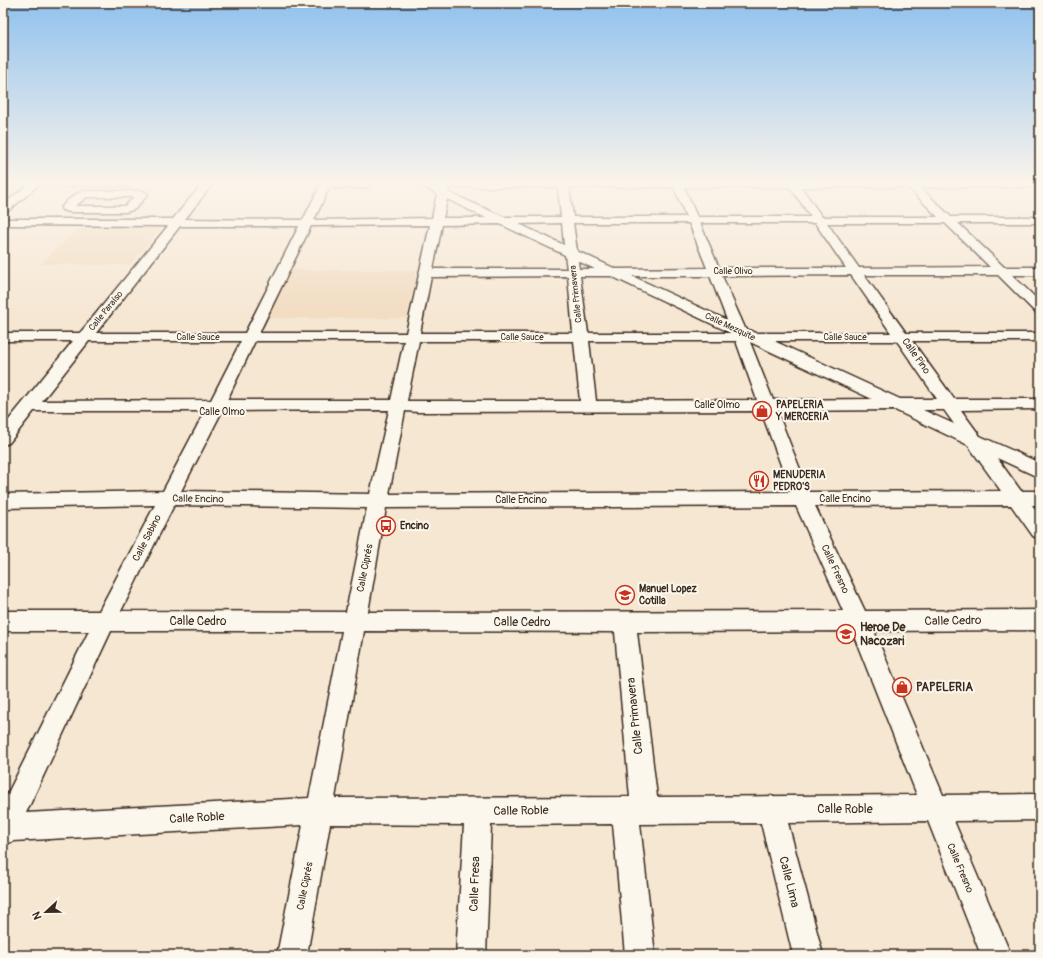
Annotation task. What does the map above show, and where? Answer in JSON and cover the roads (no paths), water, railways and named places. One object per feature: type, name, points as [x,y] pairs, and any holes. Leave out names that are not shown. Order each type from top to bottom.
[{"type":"street","name":"Calle Paraíso","points":[[3,439],[174,227]]},
{"type":"street","name":"Calle Sabino","points":[[4,829],[105,621],[215,408],[304,227]]},
{"type":"street","name":"Calle Ciprés","points":[[292,955],[378,501],[425,272],[436,227]]},
{"type":"street","name":"Calle Mezquite","points":[[515,227],[744,335],[1040,471]]},
{"type":"street","name":"Calle Primavera","points":[[569,227],[589,406]]},
{"type":"street","name":"Calle Fresno","points":[[696,227],[714,271],[744,335],[768,406],[803,500],[859,622],[996,955]]},
{"type":"street","name":"Calle Pino","points":[[823,227],[854,272],[1040,531]]},
{"type":"street","points":[[956,227],[1040,310]]},
{"type":"street","name":"Calle Olivo","points":[[425,272],[1040,271]]},
{"type":"street","name":"Calle Sauce","points":[[3,338],[581,337],[744,335],[1040,337]]},
{"type":"street","name":"Calle Olmo","points":[[28,409],[1040,404]]},
{"type":"street","name":"Calle Encino","points":[[3,500],[168,498],[378,501],[1040,498]]},
{"type":"street","name":"Calle Cedro","points":[[3,621],[859,622],[1040,620]]},
{"type":"street","name":"Calle Primavera","points":[[625,622],[635,810],[640,955]]},
{"type":"street","name":"Calle Roble","points":[[4,829],[319,811],[478,812],[1040,807]]},
{"type":"street","name":"Calle Lima","points":[[771,809],[808,955]]},
{"type":"street","name":"Calle Fresa","points":[[472,955],[478,812]]},
{"type":"place","name":"PAPELERIA Y MERCERIA","points":[[762,411]]},
{"type":"place","name":"MENUDERIA PEDRO'S","points":[[759,481]]},
{"type":"place","name":"Encino","points":[[386,526]]},
{"type":"place","name":"Manuel Lopez Cotilla","points":[[625,595]]},
{"type":"place","name":"Heroe De Nacozari","points":[[846,634]]},
{"type":"place","name":"PAPELERIA","points":[[902,687]]}]
